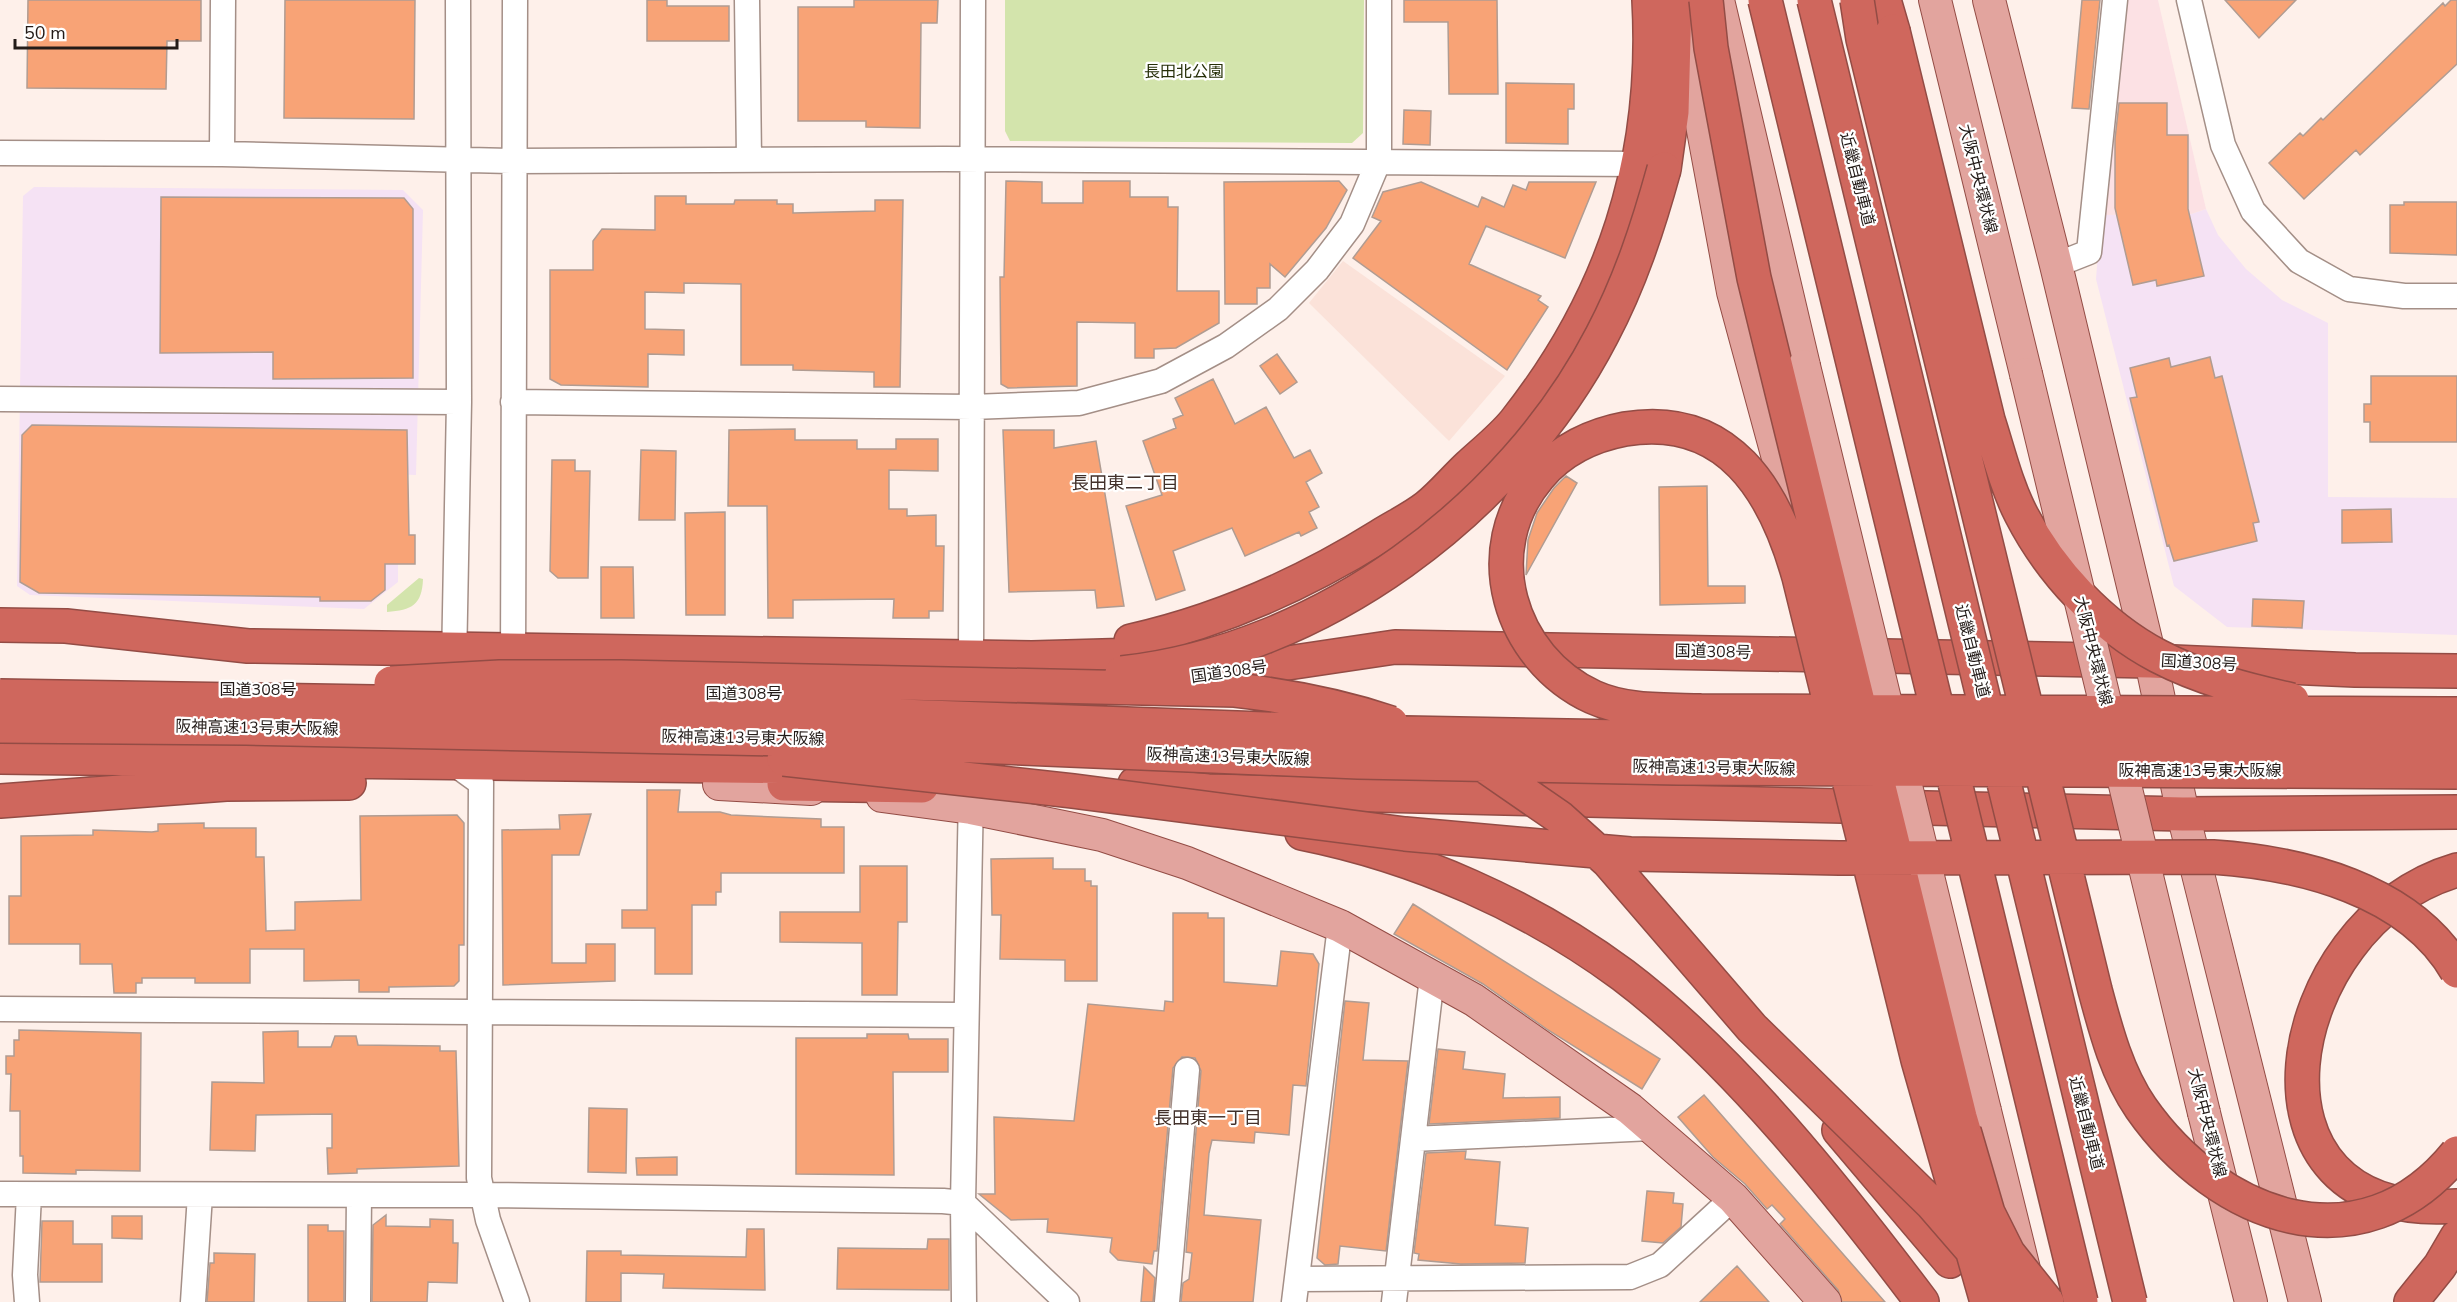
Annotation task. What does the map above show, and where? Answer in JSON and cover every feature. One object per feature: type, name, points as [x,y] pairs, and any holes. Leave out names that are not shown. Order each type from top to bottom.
[{"type":"highway","points":[[1032,658],[1110,646],[1186,628],[1266,597],[1338,563],[1427,507],[1514,423],[1573,338],[1617,244],[1640,164],[1649,93],[1648,0]]},
{"type":"highway","points":[[997,684],[1134,672],[1196,658],[1255,639],[1315,613],[1370,583],[1418,551],[1460,516],[1501,477],[1536,437],[1602,336],[1628,281],[1644,238],[1664,169],[1672,112],[1676,0]]},
{"type":"highway","points":[[1706,0],[1711,48],[1754,278],[1966,1139],[1988,1213],[2008,1253],[2047,1302]]},
{"type":"highway","points":[[1765,0],[2081,1302]]},
{"type":"highway","name":"近畿自動車道","points":[[1814,0],[2130,1302]]},
{"type":"highway","points":[[1857,0],[1863,39],[2092,979],[2105,1030],[2120,1070],[2140,1107],[2189,1163],[2215,1184],[2273,1214],[2304,1220],[2332,1221],[2359,1217],[2389,1208],[2416,1193],[2439,1176],[2457,1153]]},
{"type":"highway","points":[[1884,0],[1988,420],[2016,503],[2041,548],[2066,580],[2126,635],[2157,656],[2200,675],[2244,690],[2294,701],[2349,708],[2453,715]]},
{"type":"highway","points":[[1986,1302],[1918,1060],[1842,749],[1833,715],[1830,703],[1828,692],[1789,539],[1776,509],[1758,483],[1730,454],[1714,443],[1690,432],[1668,428],[1642,427],[1622,430],[1583,442],[1558,458],[1539,477],[1520,507],[1508,548],[1510,594],[1519,627],[1547,667],[1570,685],[1595,698],[1624,706],[1713,711],[1820,712],[1832,712],[1844,712],[1880,712],[2453,715]]},
{"type":"highway","points":[[0,625],[66,626],[248,646]]},
{"type":"highway","points":[[0,647],[248,646],[1032,658],[1395,647]]},
{"type":"highway","name":"国道308号","points":[[0,690],[453,691],[970,696],[1050,693],[1131,686],[1395,647],[2151,661],[2355,670],[2457,671]]},
{"type":"highway","points":[[2151,661],[2261,682],[2347,692],[2453,715]]},
{"type":"highway","points":[[248,713],[436,679],[500,677],[1235,690],[1296,697],[1348,708],[1459,750],[1509,780],[1551,811],[1608,861],[1986,1302]]},
{"type":"highway","name":"阪神高速13号東大阪線","points":[[0,696],[248,713],[1358,762],[1690,768],[2457,772]]},
{"type":"highway","name":"阪神高速13号東大阪線","points":[[0,726],[248,713],[807,711],[1387,733],[1783,739],[2453,715]]},
{"type":"highway","points":[[248,713],[337,736],[717,754],[1073,791],[1405,834],[1630,854],[1839,858],[2213,857],[2257,860],[2298,868],[2376,898],[2419,927],[2435,941],[2457,971]]},
{"type":"highway","points":[[0,757],[970,770],[1208,791]]},
{"type":"highway","points":[[0,772],[44,772],[226,784],[719,784],[971,798],[1208,791],[2183,814],[2457,812]]},
{"type":"highway","points":[[0,801],[226,784]]},
{"type":"highway","points":[[1073,791],[1140,806],[1244,822],[1375,850],[1438,872],[1502,901],[1565,936],[1623,976],[1676,1020],[1728,1071],[1833,1190],[1922,1302]]},
{"type":"highway","points":[[2457,870],[2411,888],[2378,912],[2352,940],[2332,971],[2316,1003],[2307,1033],[2301,1067],[2304,1101],[2312,1132],[2325,1160],[2346,1181],[2374,1195],[2409,1205],[2434,1208],[2457,1206]]},
{"type":"highway","points":[[1752,1028],[1932,1204],[2017,1302]]},
{"type":"highway","points":[[2410,1302],[2440,1266],[2457,1237]]},
{"type":"highway","points":[[2440,1302],[2457,1256]]},
{"type":"main road","points":[[1676,0],[1733,292],[1829,654],[1856,805],[1979,1302]]},
{"type":"main road","points":[[1718,0],[1804,366],[2032,1302]]},
{"type":"main road","name":"大阪中央環状線","points":[[1935,0],[2251,1302]]},
{"type":"main road","points":[[1989,4],[2056,265],[2151,661],[2183,814],[2301,1292]]},
{"type":"main road","points":[[971,798],[1102,835],[1187,863],[1340,926],[1474,1000],[1630,1109],[1733,1198],[1825,1302]]},
{"type":"street","points":[[222,154],[223,0]]},
{"type":"street","points":[[458,0],[459,402],[452,762],[482,783]]},
{"type":"street","points":[[482,783],[510,763],[513,651],[515,0]]},
{"type":"street","points":[[747,0],[749,159]]},
{"type":"street","points":[[971,657],[973,0]]},
{"type":"street","points":[[513,402],[972,407],[1079,403],[1161,381],[1226,346],[1278,309],[1317,270],[1352,224],[1379,160],[1379,0]]},
{"type":"street","points":[[2056,265],[2089,252],[2115,0]]},
{"type":"street","points":[[2189,0],[2223,145],[2253,211],[2299,261],[2349,289],[2404,296],[2457,296]]},
{"type":"street","points":[[0,153],[222,154],[515,161],[1379,160],[1640,164]]},
{"type":"street","points":[[0,399],[459,402]]},
{"type":"street","points":[[482,783],[479,1178],[488,1220],[517,1302]]},
{"type":"street","points":[[964,1302],[963,1203],[971,798]]},
{"type":"street","points":[[1340,926],[1296,1291],[1395,1290],[1630,1277],[1660,1265],[1733,1198]]},
{"type":"street","points":[[1395,1290],[1432,977]]},
{"type":"street","points":[[0,1009],[966,1015]]},
{"type":"street","points":[[1167,1302],[1186,1070]]},
{"type":"street","points":[[1413,1138],[1652,1128]]},
{"type":"street","points":[[0,1194],[483,1195],[963,1203],[1067,1302]]},
{"type":"street","points":[[27,1302],[25,1275],[29,1195]]},
{"type":"street","points":[[193,1302],[200,1195]]},
{"type":"street","points":[[358,1302],[359,1195]]},
{"type":"shaded area","points":[[2123,0],[2158,0],[2206,209],[2191,214],[2101,215]]},
{"type":"shaded area","points":[[34,187],[403,190],[423,210],[416,475],[387,474],[398,515],[398,582],[364,609],[30,595],[17,586],[23,196]]},
{"type":"shaded area","points":[[2206,209],[2218,235],[2246,269],[2282,300],[2328,323],[2328,497],[2457,498],[2457,635],[2227,627],[2174,586],[2096,279],[2101,215],[2191,214]]},
{"type":"shaded area","points":[[1343,261],[1505,376],[1449,441],[1309,303]]},
{"type":"green space","name":"長田北公園","points":[[1005,0],[1364,0],[1363,133],[1352,143],[1010,141],[1005,131]]},
{"type":"green space","points":[[419,578],[423,579],[418,600],[409,608],[387,612],[387,605]]},
{"type":"building","points":[[28,0],[201,0],[201,41],[167,41],[166,89],[27,88]]},
{"type":"building","points":[[285,0],[415,0],[414,119],[284,118]]},
{"type":"building","points":[[647,0],[667,0],[667,6],[729,6],[729,41],[647,41]]},
{"type":"building","points":[[854,0],[938,0],[937,23],[921,23],[920,128],[866,127],[866,121],[798,121],[798,7],[854,7]]},
{"type":"building","points":[[1404,0],[1497,0],[1498,94],[1449,94],[1448,22],[1404,22]]},
{"type":"building","points":[[2082,0],[2100,0],[2089,109],[2072,108]]},
{"type":"building","points":[[2225,0],[2296,0],[2259,38]]},
{"type":"building","points":[[2451,0],[2457,0],[2457,64],[2360,155],[2356,150],[2304,199],[2269,163],[2300,133],[2303,136],[2321,118],[2323,120],[2443,3],[2445,6]]},
{"type":"building","points":[[1506,83],[1574,84],[1574,109],[1568,109],[1568,144],[1506,143]]},
{"type":"building","points":[[2119,103],[2167,103],[2167,135],[2188,135],[2188,209],[2204,276],[2157,286],[2156,280],[2133,285],[2115,208],[2115,139]]},
{"type":"building","points":[[1404,110],[1431,111],[1430,145],[1403,144]]},
{"type":"building","points":[[1006,181],[1042,182],[1042,203],[1083,203],[1083,181],[1130,181],[1130,197],[1168,197],[1168,207],[1178,207],[1177,291],[1219,291],[1219,323],[1176,348],[1154,349],[1154,358],[1135,358],[1135,323],[1077,322],[1077,386],[1008,388],[1001,384],[1000,277],[1004,277]]},
{"type":"building","points":[[1339,181],[1347,190],[1326,228],[1285,277],[1270,264],[1270,288],[1257,288],[1257,304],[1225,304],[1224,182]]},
{"type":"building","points":[[1421,182],[1478,207],[1482,197],[1504,207],[1513,185],[1526,190],[1529,182],[1596,182],[1565,258],[1486,226],[1469,264],[1541,296],[1538,300],[1548,307],[1507,370],[1353,258],[1381,221],[1372,217],[1383,192]]},
{"type":"building","points":[[655,196],[686,196],[686,204],[734,204],[735,200],[777,200],[777,204],[793,204],[793,213],[875,211],[875,200],[903,200],[900,387],[874,387],[874,372],[793,370],[793,365],[741,365],[741,284],[684,283],[684,293],[645,292],[645,329],[684,330],[684,355],[648,354],[648,387],[561,385],[550,379],[550,270],[593,270],[593,241],[602,229],[655,230]]},
{"type":"building","points":[[161,197],[404,198],[413,209],[413,378],[273,379],[273,352],[160,353]]},
{"type":"building","points":[[2404,202],[2457,202],[2457,255],[2390,253],[2390,205],[2404,205]]},
{"type":"building","points":[[1277,354],[1297,382],[1280,394],[1260,366]]},
{"type":"building","points":[[2210,357],[2215,378],[2222,376],[2259,522],[2253,523],[2257,541],[2174,561],[2169,545],[2167,546],[2130,398],[2137,397],[2130,368],[2169,358],[2171,367]]},
{"type":"building","points":[[2371,376],[2457,376],[2457,442],[2370,442],[2370,422],[2364,422],[2364,404],[2371,404]]},
{"type":"building","points":[[1213,379],[1235,424],[1266,407],[1294,458],[1310,450],[1322,473],[1306,482],[1319,507],[1309,512],[1317,528],[1301,536],[1299,532],[1245,556],[1232,528],[1173,551],[1185,590],[1156,600],[1126,506],[1162,495],[1143,441],[1176,428],[1173,419],[1183,415],[1175,398]]},
{"type":"building","points":[[32,425],[407,430],[409,535],[415,535],[415,564],[385,564],[385,590],[371,601],[320,601],[320,597],[39,593],[20,582],[22,435]]},
{"type":"building","points":[[795,429],[795,440],[857,440],[857,449],[896,449],[896,439],[938,439],[938,471],[889,470],[889,509],[907,509],[907,516],[936,515],[936,546],[944,546],[943,611],[929,611],[929,618],[893,618],[894,599],[793,600],[793,618],[768,618],[767,506],[728,506],[729,430]]},
{"type":"building","points":[[1003,430],[1054,430],[1054,448],[1096,441],[1124,606],[1097,608],[1095,590],[1009,592]]},
{"type":"building","points":[[641,450],[676,451],[675,520],[639,520]]},
{"type":"building","points":[[552,460],[575,460],[575,471],[590,471],[588,578],[558,578],[550,571]]},
{"type":"building","points":[[1566,476],[1577,483],[1526,575],[1528,540],[1537,513],[1554,488]]},
{"type":"building","points":[[1707,486],[1708,586],[1745,586],[1745,603],[1660,605],[1659,487]]},
{"type":"building","points":[[2391,509],[2392,542],[2342,543],[2342,510]]},
{"type":"building","points":[[725,512],[725,615],[686,615],[685,513]]},
{"type":"building","points":[[601,567],[633,567],[634,618],[601,618]]},
{"type":"building","points":[[2253,599],[2304,601],[2302,628],[2252,626]]},
{"type":"building","points":[[647,790],[680,790],[678,812],[720,812],[731,815],[821,819],[821,827],[844,827],[844,873],[721,873],[721,892],[716,892],[716,905],[692,905],[692,974],[655,974],[655,928],[622,928],[622,910],[647,910]]},
{"type":"building","points":[[591,814],[579,855],[552,855],[552,963],[586,963],[586,944],[615,944],[615,981],[503,985],[502,830],[560,829],[559,815]]},
{"type":"building","points":[[457,815],[464,823],[464,945],[459,945],[459,981],[454,986],[389,987],[389,992],[359,992],[359,980],[304,981],[304,949],[250,949],[250,983],[195,983],[195,978],[142,978],[142,983],[136,983],[136,993],[114,993],[112,964],[80,964],[80,944],[9,944],[9,896],[21,896],[21,836],[93,835],[93,830],[152,832],[158,831],[158,824],[204,823],[204,828],[256,828],[256,857],[264,857],[266,931],[295,930],[295,902],[361,900],[360,816]]},
{"type":"building","points":[[1053,858],[1053,869],[1085,869],[1085,881],[1091,881],[1091,886],[1097,886],[1097,981],[1065,981],[1065,960],[1000,959],[1001,915],[992,915],[991,859]]},
{"type":"building","points":[[860,866],[907,866],[907,922],[898,922],[897,995],[862,995],[862,943],[780,942],[780,912],[860,912]]},
{"type":"building","points":[[1413,904],[1660,1059],[1642,1089],[1548,1030],[1483,984],[1394,934]]},
{"type":"building","points":[[1173,913],[1208,913],[1208,918],[1224,918],[1224,982],[1277,986],[1281,951],[1313,954],[1319,964],[1306,1086],[1293,1085],[1289,1135],[1255,1132],[1254,1143],[1212,1140],[1209,1153],[1204,1215],[1261,1220],[1253,1302],[1181,1302],[1183,1283],[1189,1279],[1192,1253],[1186,1252],[1201,1071],[1195,1058],[1182,1057],[1173,1068],[1157,1251],[1154,1251],[1152,1264],[1118,1260],[1110,1252],[1112,1238],[1047,1232],[1048,1219],[1011,1220],[979,1194],[995,1194],[994,1117],[1074,1121],[1088,1004],[1164,1011],[1165,1001],[1173,1002]]},
{"type":"building","points":[[1345,1001],[1369,1003],[1363,1060],[1408,1061],[1386,1251],[1340,1246],[1338,1264],[1325,1265],[1317,1258]]},
{"type":"building","points":[[19,1030],[141,1033],[140,1171],[76,1170],[76,1174],[23,1173],[23,1156],[20,1156],[20,1111],[10,1111],[11,1074],[6,1074],[6,1056],[14,1056],[14,1040],[19,1040]]},
{"type":"building","points":[[298,1031],[298,1047],[331,1047],[335,1036],[356,1036],[358,1045],[440,1046],[440,1051],[456,1051],[459,1166],[357,1169],[357,1173],[328,1174],[327,1148],[332,1148],[332,1114],[256,1115],[255,1151],[210,1150],[212,1082],[264,1083],[263,1032]]},
{"type":"building","points":[[867,1034],[908,1034],[909,1039],[948,1039],[948,1072],[893,1072],[894,1175],[796,1174],[796,1038],[867,1038]]},
{"type":"building","points":[[1438,1049],[1465,1052],[1463,1069],[1505,1074],[1503,1098],[1560,1097],[1560,1118],[1429,1124]]},
{"type":"building","points":[[1704,1095],[1885,1302],[1842,1302],[1838,1290],[1780,1224],[1785,1219],[1772,1205],[1767,1209],[1745,1184],[1713,1157],[1678,1117]]},
{"type":"building","points":[[589,1108],[627,1109],[626,1173],[588,1172]]},
{"type":"building","points":[[1466,1151],[1465,1159],[1500,1162],[1495,1225],[1528,1228],[1525,1263],[1461,1264],[1418,1260],[1419,1254],[1414,1253],[1426,1153]]},
{"type":"building","points":[[677,1157],[677,1175],[637,1175],[636,1158]]},
{"type":"building","points":[[1647,1191],[1674,1193],[1673,1203],[1683,1204],[1681,1227],[1663,1243],[1642,1241]]},
{"type":"building","points":[[386,1215],[386,1226],[430,1227],[430,1219],[453,1220],[453,1243],[458,1243],[457,1283],[428,1282],[427,1302],[372,1302],[373,1225]]},
{"type":"building","points":[[112,1216],[142,1216],[142,1239],[112,1238]]},
{"type":"building","points":[[42,1221],[73,1221],[73,1244],[102,1244],[102,1282],[40,1282]]},
{"type":"building","points":[[308,1225],[328,1225],[328,1231],[344,1231],[344,1302],[308,1302]]},
{"type":"building","points":[[747,1229],[764,1229],[765,1290],[663,1288],[664,1274],[621,1273],[621,1302],[586,1302],[587,1251],[621,1251],[621,1255],[746,1257]]},
{"type":"building","points":[[928,1239],[949,1239],[949,1290],[837,1289],[838,1248],[927,1249]]},
{"type":"building","points":[[214,1253],[255,1254],[254,1302],[207,1302],[210,1263],[214,1263]]},
{"type":"building","points":[[1737,1266],[1769,1302],[1700,1302]]},
{"type":"building","points":[[1144,1267],[1155,1278],[1153,1302],[1141,1302]]},
{"type":"district","name":"長田東二丁目","points":[[1125,483]]},
{"type":"district","name":"長田東一丁目","points":[[1208,1118]]}]
